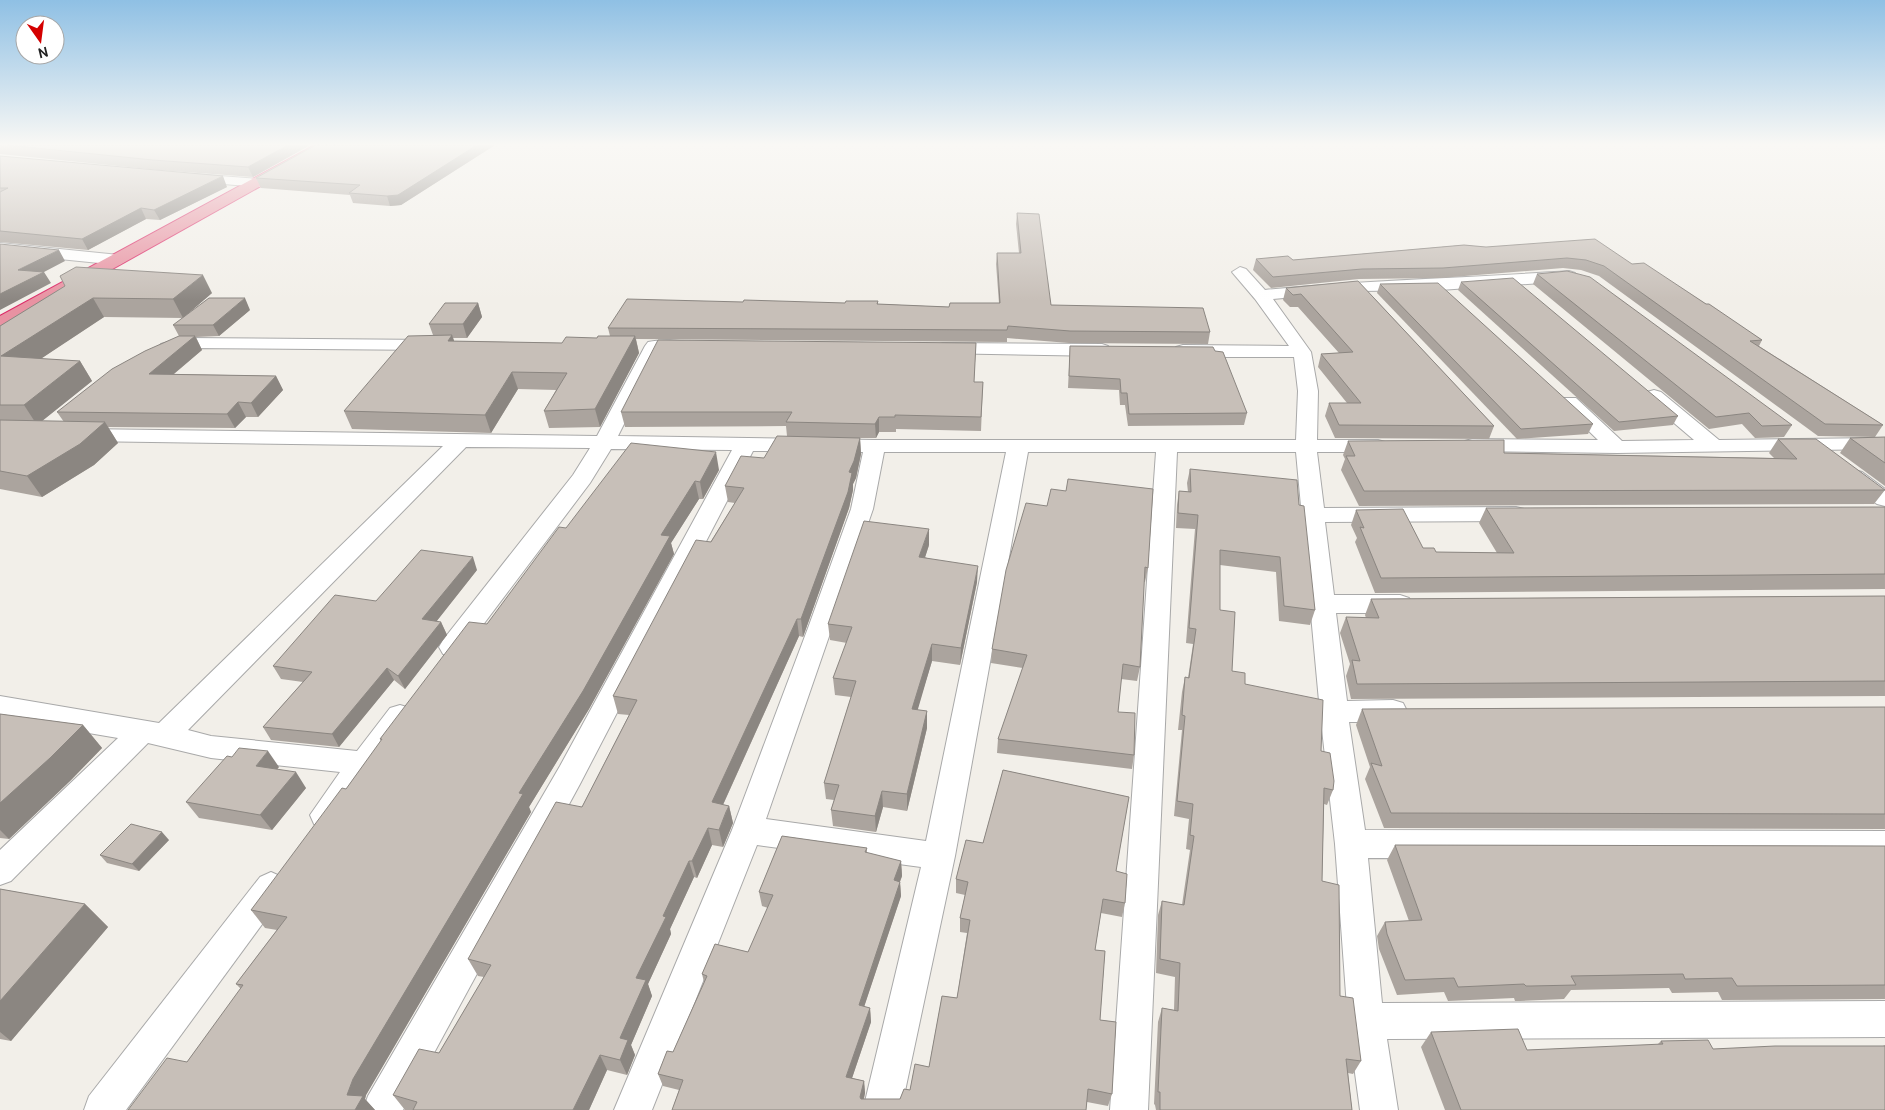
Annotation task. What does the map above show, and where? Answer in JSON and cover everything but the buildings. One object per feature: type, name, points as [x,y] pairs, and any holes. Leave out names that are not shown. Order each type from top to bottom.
[{"type":"highway","points":[[0,324],[235,197]]},
{"type":"street","points":[[0,248],[119,260]]},
{"type":"street","points":[[1240,272],[1261,295],[1302,352],[1308,391],[1306,446],[1325,604],[1334,712],[1351,844],[1366,1020],[1379,1110]]},
{"type":"street","points":[[1261,295],[1366,293],[1440,284],[1562,275],[1581,277],[1592,282]]},
{"type":"street","points":[[1512,278],[1534,297]]},
{"type":"street","points":[[1440,284],[1461,304]]},
{"type":"street","points":[[150,355],[184,343],[448,345]]},
{"type":"street","points":[[440,663],[582,478],[606,441],[644,346],[714,347]]},
{"type":"street","points":[[923,349],[1122,350]]},
{"type":"street","points":[[1162,351],[1302,352]]},
{"type":"street","points":[[1639,384],[1714,446]]},
{"type":"street","points":[[1554,388],[1617,446]]},
{"type":"street","points":[[1786,426],[1885,500]]},
{"type":"street","points":[[63,434],[875,446],[1393,446]]},
{"type":"street","points":[[1451,445],[1503,438],[1617,446],[1714,446],[1809,443],[1879,444]]},
{"type":"street","points":[[0,871],[154,734],[461,440]]},
{"type":"street","points":[[382,1110],[570,775],[746,443]]},
{"type":"street","points":[[633,1110],[747,830],[821,628],[862,509],[875,446]]},
{"type":"street","points":[[882,1110],[939,856],[1018,447]]},
{"type":"street","points":[[1129,1110],[1167,447]]},
{"type":"street","points":[[1314,515],[1540,514]]},
{"type":"street","points":[[1325,604],[1423,604]]},
{"type":"street","points":[[311,834],[411,702]]},
{"type":"street","points":[[0,707],[154,734],[211,747],[364,763]]},
{"type":"street","points":[[1334,712],[1423,711]]},
{"type":"street","points":[[747,830],[939,856]]},
{"type":"street","points":[[1351,844],[1885,845]]},
{"type":"street","points":[[103,1110],[287,866]]},
{"type":"street","points":[[1366,1020],[1885,1019]]}]
